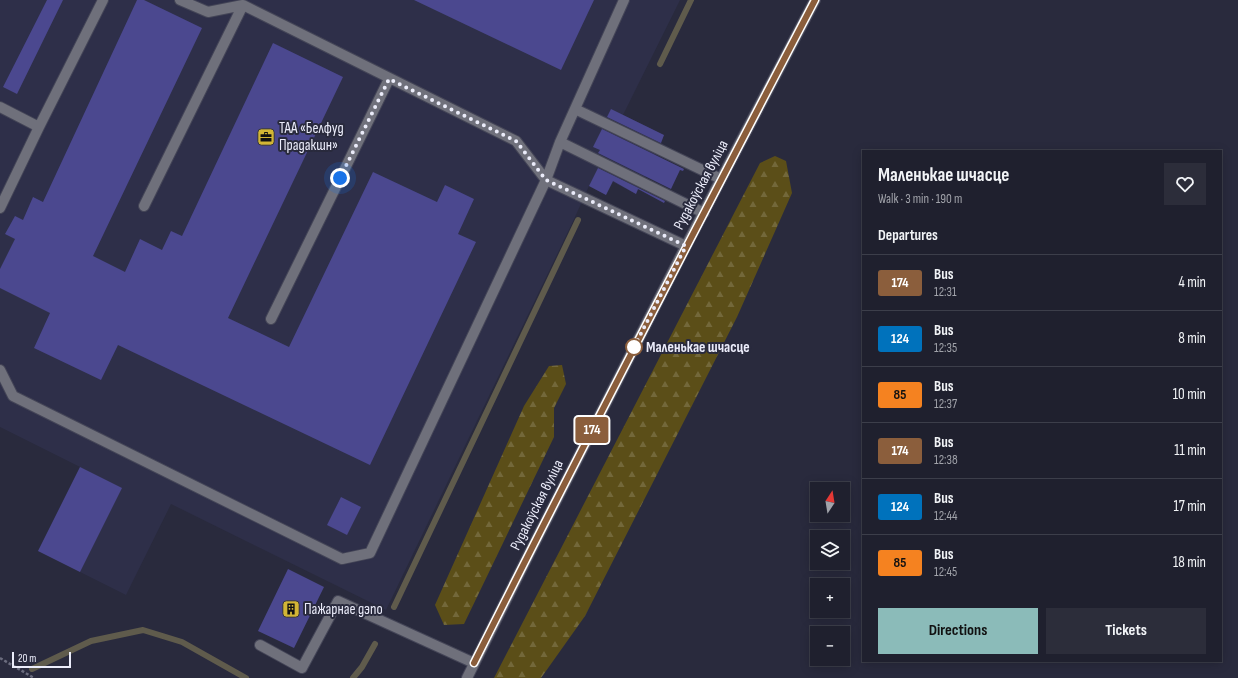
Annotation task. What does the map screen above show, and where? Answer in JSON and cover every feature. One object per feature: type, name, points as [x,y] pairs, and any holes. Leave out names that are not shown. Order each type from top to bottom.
[{"type":"street","points":[[0,208],[103,0]]},
{"type":"street","points":[[180,0],[208,12],[244,5],[389,79],[516,141],[546,180],[686,246]]},
{"type":"street","points":[[0,370],[13,396],[292,535],[342,559],[370,553],[546,180],[560,142],[624,0]]},
{"type":"street","name":"Рудакоўская вуліца","points":[[467,678],[686,246],[815,0]]},
{"type":"street","points":[[144,206],[244,5]]},
{"type":"street","points":[[271,319],[389,79]]},
{"type":"street","points":[[0,107],[39,127]]},
{"type":"street","points":[[575,109],[721,179]]},
{"type":"street","points":[[560,142],[704,213]]},
{"type":"street","points":[[260,645],[302,668],[338,601],[474,663]]},
{"type":"path","points":[[0,658],[34,678]]},
{"type":"shaded area","points":[[0,0],[680,0],[623,115],[664,135],[647,174],[636,194],[613,182],[606,195],[589,186],[386,610],[171,504],[126,595],[38,551],[80,467],[0,427]]},
{"type":"green space","points":[[775,156],[786,161],[792,193],[737,317],[585,616],[541,678],[494,678],[760,163]]},
{"type":"green space","points":[[562,365],[566,384],[554,408],[554,437],[464,624],[444,625],[435,605],[524,406],[549,366]]},
{"type":"building","points":[[47,0],[63,0],[17,94],[3,87]]},
{"type":"building","points":[[137,0],[144,0],[202,28],[93,256],[125,272],[140,239],[162,250],[171,231],[182,236],[273,43],[343,77],[228,318],[289,347],[373,172],[437,202],[445,185],[474,199],[458,234],[476,242],[370,465],[118,345],[101,380],[34,348],[50,313],[0,288],[0,269],[15,239],[5,234],[15,216],[23,220],[33,197],[43,202]]},
{"type":"building","points":[[414,0],[594,0],[561,70]]},
{"type":"building","points":[[611,109],[664,135],[661,143],[667,146],[607,117]]},
{"type":"building","points":[[602,129],[684,169],[683,171],[680,170],[671,189],[598,153],[600,150],[593,147]]},
{"type":"building","points":[[598,168],[665,201],[664,203],[638,189],[636,194],[613,181],[606,195],[589,186]]},
{"type":"building","points":[[80,467],[122,488],[80,572],[38,551]]},
{"type":"building","points":[[341,497],[361,507],[347,535],[327,525]]},
{"type":"building","name":"Пажарнае дэпо","points":[[288,569],[324,587],[294,648],[258,631]]},
{"type":"waterway","points":[[660,64],[691,0]]},
{"type":"waterway","points":[[394,607],[578,220]]},
{"type":"waterway","points":[[32,669],[91,641],[143,630],[182,642],[246,678]]},
{"type":"waterway","points":[[353,678],[362,667],[375,644]]},
{"type":"bus line","name":"174","points":[[474,663],[686,246],[815,0]]},
{"type":"place","name":"ТАА «Белфуд Прадакшн»","points":[[266,137]]},
{"type":"place","name":"Маленькае шчасце","points":[[634,347]]},
{"type":"place","name":"Пажарнае дэпо","points":[[291,609]]},
{"type":"route","points":[[340,178],[389,79],[516,141],[546,180],[686,246],[634,347]]}]
